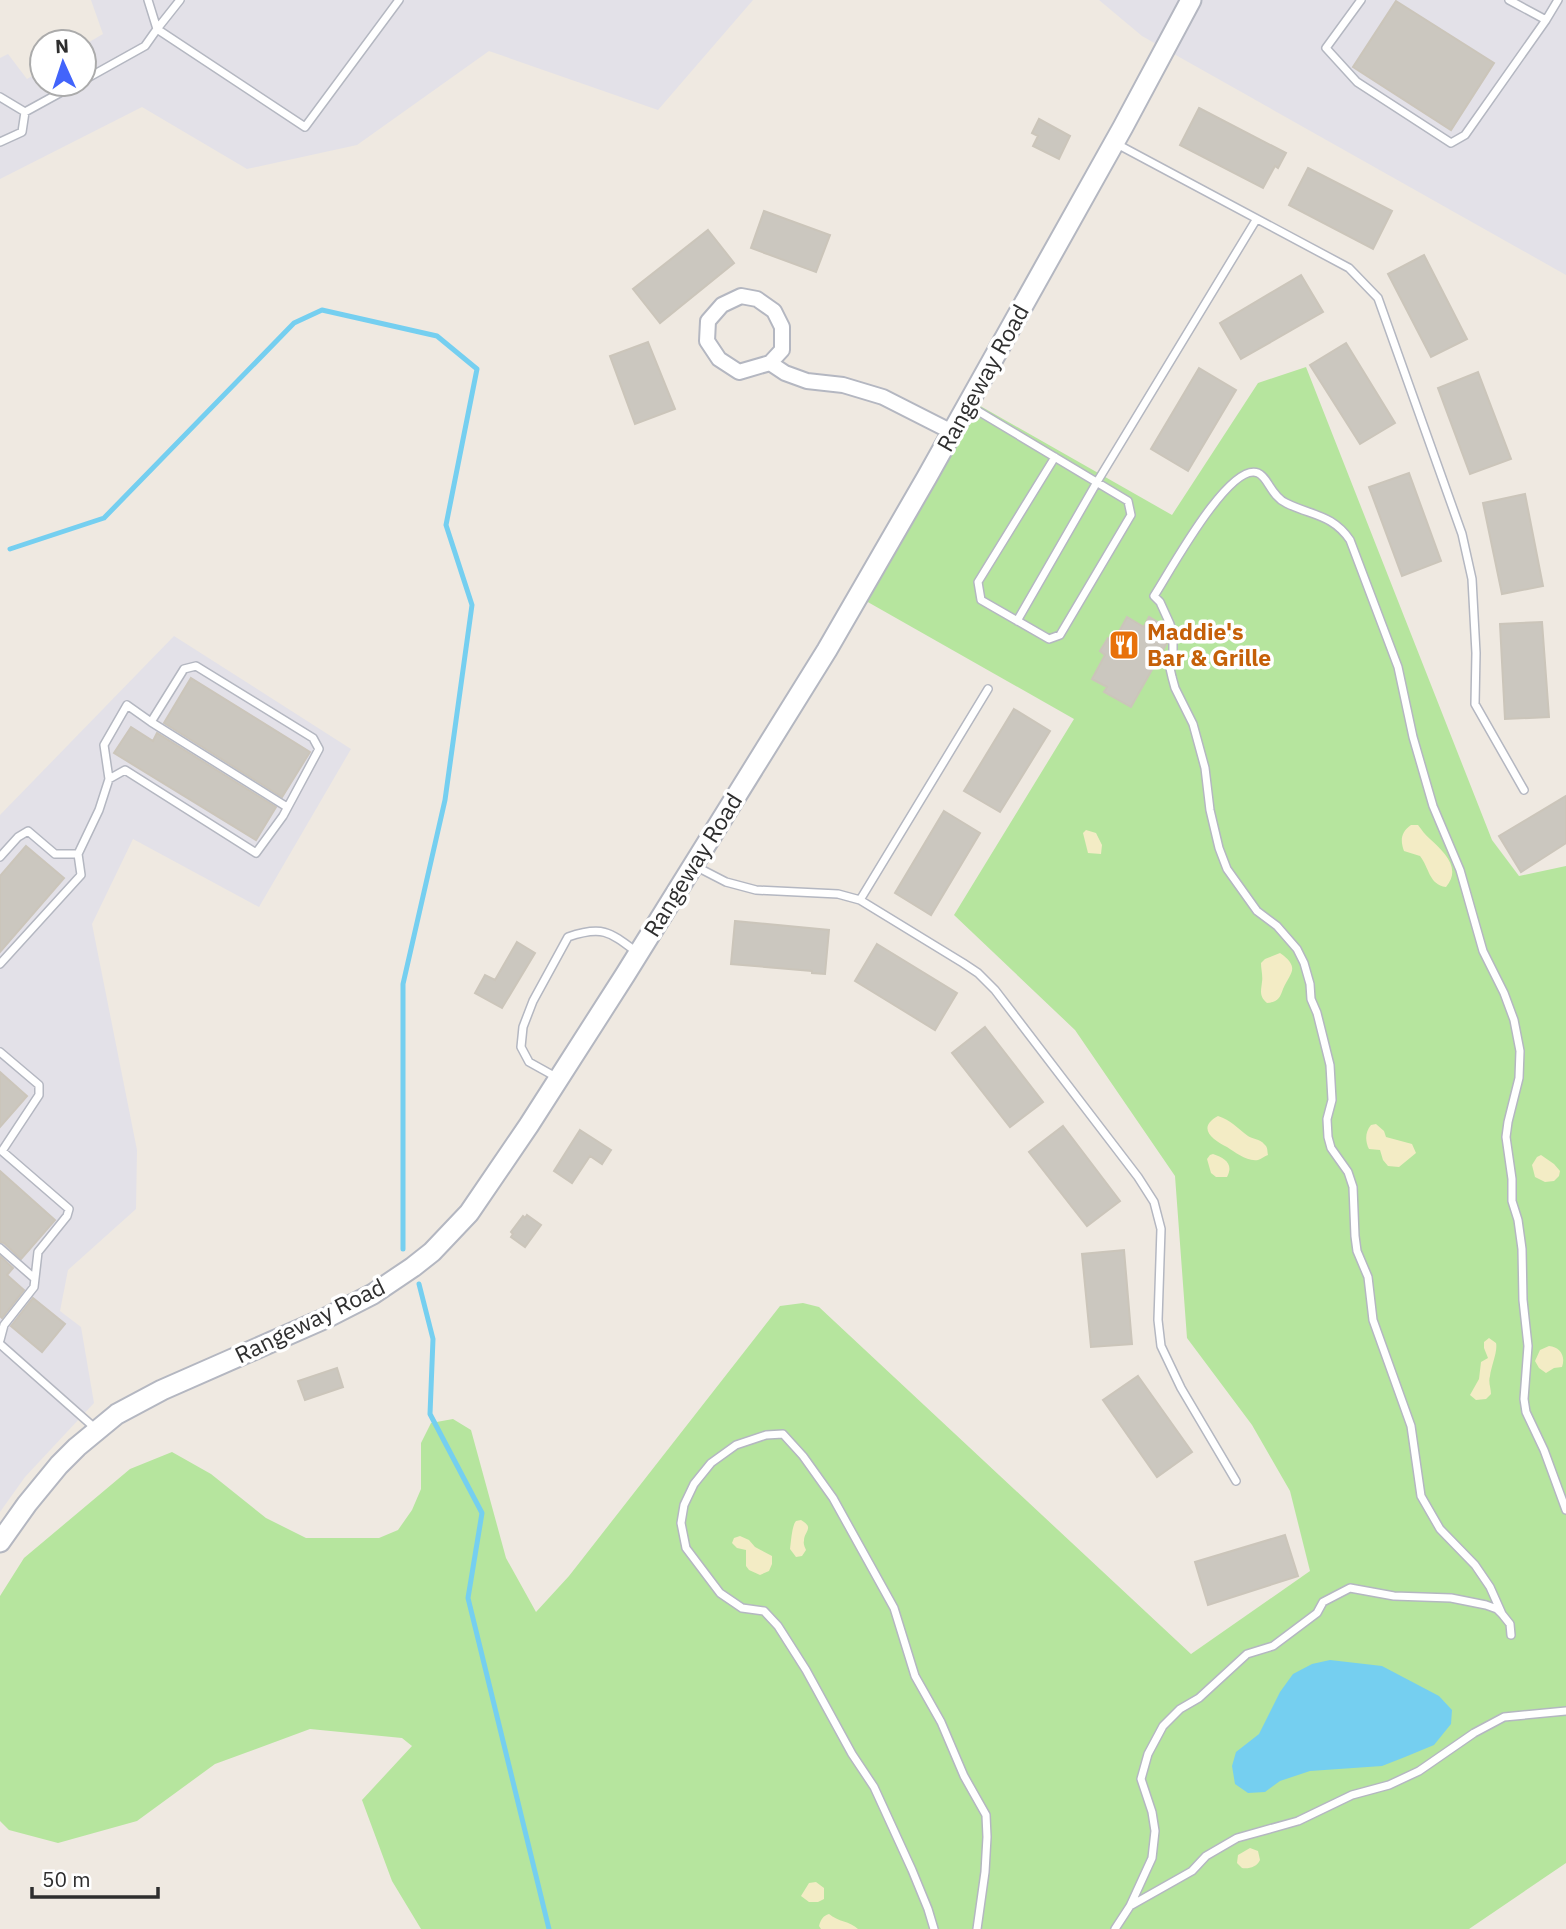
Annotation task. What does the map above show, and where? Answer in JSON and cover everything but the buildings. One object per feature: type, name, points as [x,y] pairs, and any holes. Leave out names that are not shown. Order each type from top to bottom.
[{"type":"street","name":"Rangeway Road","points":[[0,1542],[59,1465],[96,1430],[137,1402],[326,1318],[373,1294],[432,1252],[469,1213],[639,953],[827,650],[968,404],[1191,0]]},
{"type":"street","points":[[741,296],[757,299],[774,311],[782,327],[782,350],[770,363],[740,372],[719,359],[707,341],[708,321],[722,305],[741,296]]},
{"type":"street","points":[[770,363],[785,373],[807,381],[843,385],[883,397],[952,432]]},
{"type":"lane","points":[[148,0],[158,29],[305,127],[399,0]]},
{"type":"lane","points":[[98,72],[145,46],[180,0]]},
{"type":"lane","points":[[1361,0],[1326,48],[1357,82],[1451,143],[1465,135],[1558,0]]},
{"type":"lane","points":[[1509,0],[1545,20]]},
{"type":"lane","points":[[0,97],[25,112]]},
{"type":"lane","points":[[25,112],[50,98]]},
{"type":"lane","points":[[0,142],[22,132],[25,112]]},
{"type":"lane","points":[[1114,143],[1349,268],[1378,298],[1462,534],[1472,579],[1476,653],[1475,704],[1524,790]]},
{"type":"lane","points":[[1017,621],[1097,482],[1256,220]]},
{"type":"lane","points":[[968,404],[1128,501],[1131,515],[1060,635],[1049,639],[981,600],[978,582],[1055,457]]},
{"type":"lane","points":[[1502,1614],[1490,1587],[1475,1565],[1440,1529],[1421,1496],[1410,1426],[1373,1320],[1368,1277],[1357,1251],[1353,1186],[1348,1172],[1331,1148],[1328,1137],[1327,1119],[1332,1100],[1330,1065],[1311,999],[1304,963],[1297,949],[1277,926],[1257,911],[1227,869],[1210,810],[1205,768],[1194,724],[1175,688],[1169,664],[1173,637],[1160,601],[1154,596],[1204,515],[1238,478],[1246,474],[1260,474],[1276,497],[1294,507],[1325,517],[1342,529],[1350,540],[1398,667],[1413,737],[1433,806],[1460,870],[1483,951],[1510,1007],[1520,1051],[1520,1065],[1506,1137],[1512,1201],[1522,1249],[1523,1300],[1528,1346],[1524,1399],[1526,1412],[1544,1450],[1566,1510]]},
{"type":"lane","points":[[109,779],[125,770],[256,852],[287,807],[319,749],[313,738],[196,666],[184,669],[151,722]]},
{"type":"lane","points":[[860,900],[988,689]]},
{"type":"lane","points":[[0,964],[81,875],[78,854],[99,810],[109,779],[104,746],[127,705],[287,807]]},
{"type":"lane","points":[[0,857],[18,836],[28,831],[55,854],[78,854]]},
{"type":"lane","points":[[693,865],[726,882],[756,890],[838,894],[860,900],[963,963],[995,990],[1146,1189],[1157,1210],[1161,1229],[1158,1320],[1161,1346],[1181,1388],[1236,1481]]},
{"type":"lane","points":[[558,1078],[529,1062],[521,1047],[523,1027],[533,1001],[568,937],[589,930],[614,934],[639,953]]},
{"type":"lane","points":[[0,1052],[39,1085],[39,1095],[1,1150],[69,1209],[67,1216],[38,1252],[34,1287],[4,1325],[0,1342],[96,1430]]},
{"type":"lane","points":[[0,1248],[34,1278]]},
{"type":"lane","points":[[934,1929],[912,1870],[874,1787],[852,1755],[806,1670],[778,1626],[764,1611],[742,1608],[720,1593],[687,1548],[681,1523],[684,1505],[694,1484],[710,1463],[736,1445],[766,1435],[783,1434],[803,1456],[833,1498],[894,1608],[915,1676],[986,1815],[985,1872],[977,1929]]},
{"type":"lane","points":[[1115,1929],[1130,1906],[1152,1858],[1155,1831],[1141,1779],[1148,1754],[1163,1726],[1180,1709],[1199,1698],[1247,1654],[1273,1646],[1317,1613],[1323,1602],[1350,1588],[1394,1595],[1451,1598],[1486,1605],[1502,1614],[1510,1625],[1511,1635]]},
{"type":"lane","points":[[1130,1906],[1192,1871],[1206,1856],[1237,1838],[1298,1821],[1352,1795],[1389,1785],[1419,1771],[1474,1733],[1504,1717],[1566,1710]]},
{"type":"shaded area","points":[[91,0],[753,0],[658,110],[489,51],[357,145],[247,169],[142,107],[0,179],[0,58],[8,54],[28,78],[28,98],[98,98],[98,37],[103,34]]},
{"type":"shaded area","points":[[1099,0],[1566,0],[1566,275],[1142,36]]},
{"type":"shaded area","points":[[174,636],[351,749],[259,907],[133,839],[92,924],[137,1150],[136,1209],[68,1270],[60,1311],[81,1327],[94,1403],[25,1477],[0,1512],[0,815]]},
{"type":"green space","points":[[1306,367],[1492,840],[1519,876],[1566,866],[1566,1863],[1469,1929],[421,1929],[392,1881],[362,1800],[412,1746],[402,1738],[310,1729],[215,1764],[137,1821],[58,1843],[9,1830],[0,1821],[0,1596],[24,1558],[130,1469],[172,1452],[211,1474],[266,1518],[306,1538],[379,1538],[398,1530],[412,1510],[421,1489],[421,1443],[431,1423],[453,1419],[471,1430],[506,1558],[536,1612],[569,1576],[780,1306],[803,1303],[819,1307],[1191,1654],[1310,1571],[1290,1491],[1252,1425],[1187,1338],[1175,1176],[1075,1030],[954,915],[1074,719],[866,601],[975,403],[1172,515],[1258,383]]},
{"type":"sand","points":[[1411,825],[1418,825],[1449,861],[1452,873],[1446,887],[1436,883],[1420,856],[1404,851],[1402,836]]},
{"type":"sand","points":[[1086,830],[1096,833],[1102,845],[1101,854],[1088,853],[1083,833]]},
{"type":"sand","points":[[1280,953],[1290,963],[1292,971],[1280,997],[1267,1003],[1261,993],[1261,963]]},
{"type":"sand","points":[[1218,1116],[1262,1142],[1267,1147],[1268,1155],[1258,1160],[1250,1160],[1217,1141],[1207,1129],[1211,1120]]},
{"type":"sand","points":[[1376,1124],[1386,1137],[1412,1144],[1416,1153],[1399,1167],[1388,1166],[1380,1150],[1369,1149],[1367,1143],[1368,1131],[1371,1125]]},
{"type":"sand","points":[[1213,1154],[1229,1165],[1227,1177],[1216,1177],[1211,1173],[1207,1159]]},
{"type":"sand","points":[[1541,1155],[1560,1171],[1554,1181],[1545,1182],[1535,1177],[1532,1165]]},
{"type":"sand","points":[[1489,1338],[1496,1343],[1489,1378],[1491,1394],[1486,1399],[1476,1400],[1470,1395],[1479,1379],[1481,1362],[1488,1358],[1484,1342]]},
{"type":"sand","points":[[1549,1346],[1561,1353],[1563,1363],[1562,1367],[1546,1373],[1535,1361],[1540,1350]]},
{"type":"sand","points":[[801,1520],[808,1528],[804,1538],[806,1550],[802,1556],[796,1557],[790,1549],[791,1538],[796,1521]]},
{"type":"sand","points":[[740,1536],[772,1556],[769,1571],[760,1575],[749,1570],[746,1566],[746,1550],[737,1548],[732,1543],[734,1538]]},
{"type":"sand","points":[[1250,1848],[1258,1851],[1260,1860],[1252,1867],[1242,1868],[1237,1863],[1238,1855]]},
{"type":"sand","points":[[816,1882],[824,1888],[824,1899],[809,1902],[801,1896],[809,1883]]},
{"type":"sand","points":[[829,1914],[858,1929],[821,1929],[821,1920]]},
{"type":"water","points":[[1330,1660],[1382,1666],[1439,1696],[1452,1710],[1451,1724],[1434,1745],[1382,1766],[1310,1771],[1280,1781],[1265,1792],[1248,1793],[1235,1784],[1232,1766],[1236,1752],[1259,1734],[1280,1692],[1293,1674],[1312,1664]]},
{"type":"waterway","points":[[10,549],[104,518],[294,323],[322,310],[437,336],[477,369],[446,525],[472,605],[445,800],[403,984],[403,1249]]},
{"type":"waterway","points":[[419,1284],[433,1339],[430,1414],[482,1513],[468,1598],[549,1929]]},
{"type":"place","name":"Maddie's Bar & Grille","points":[[1124,645]]}]
